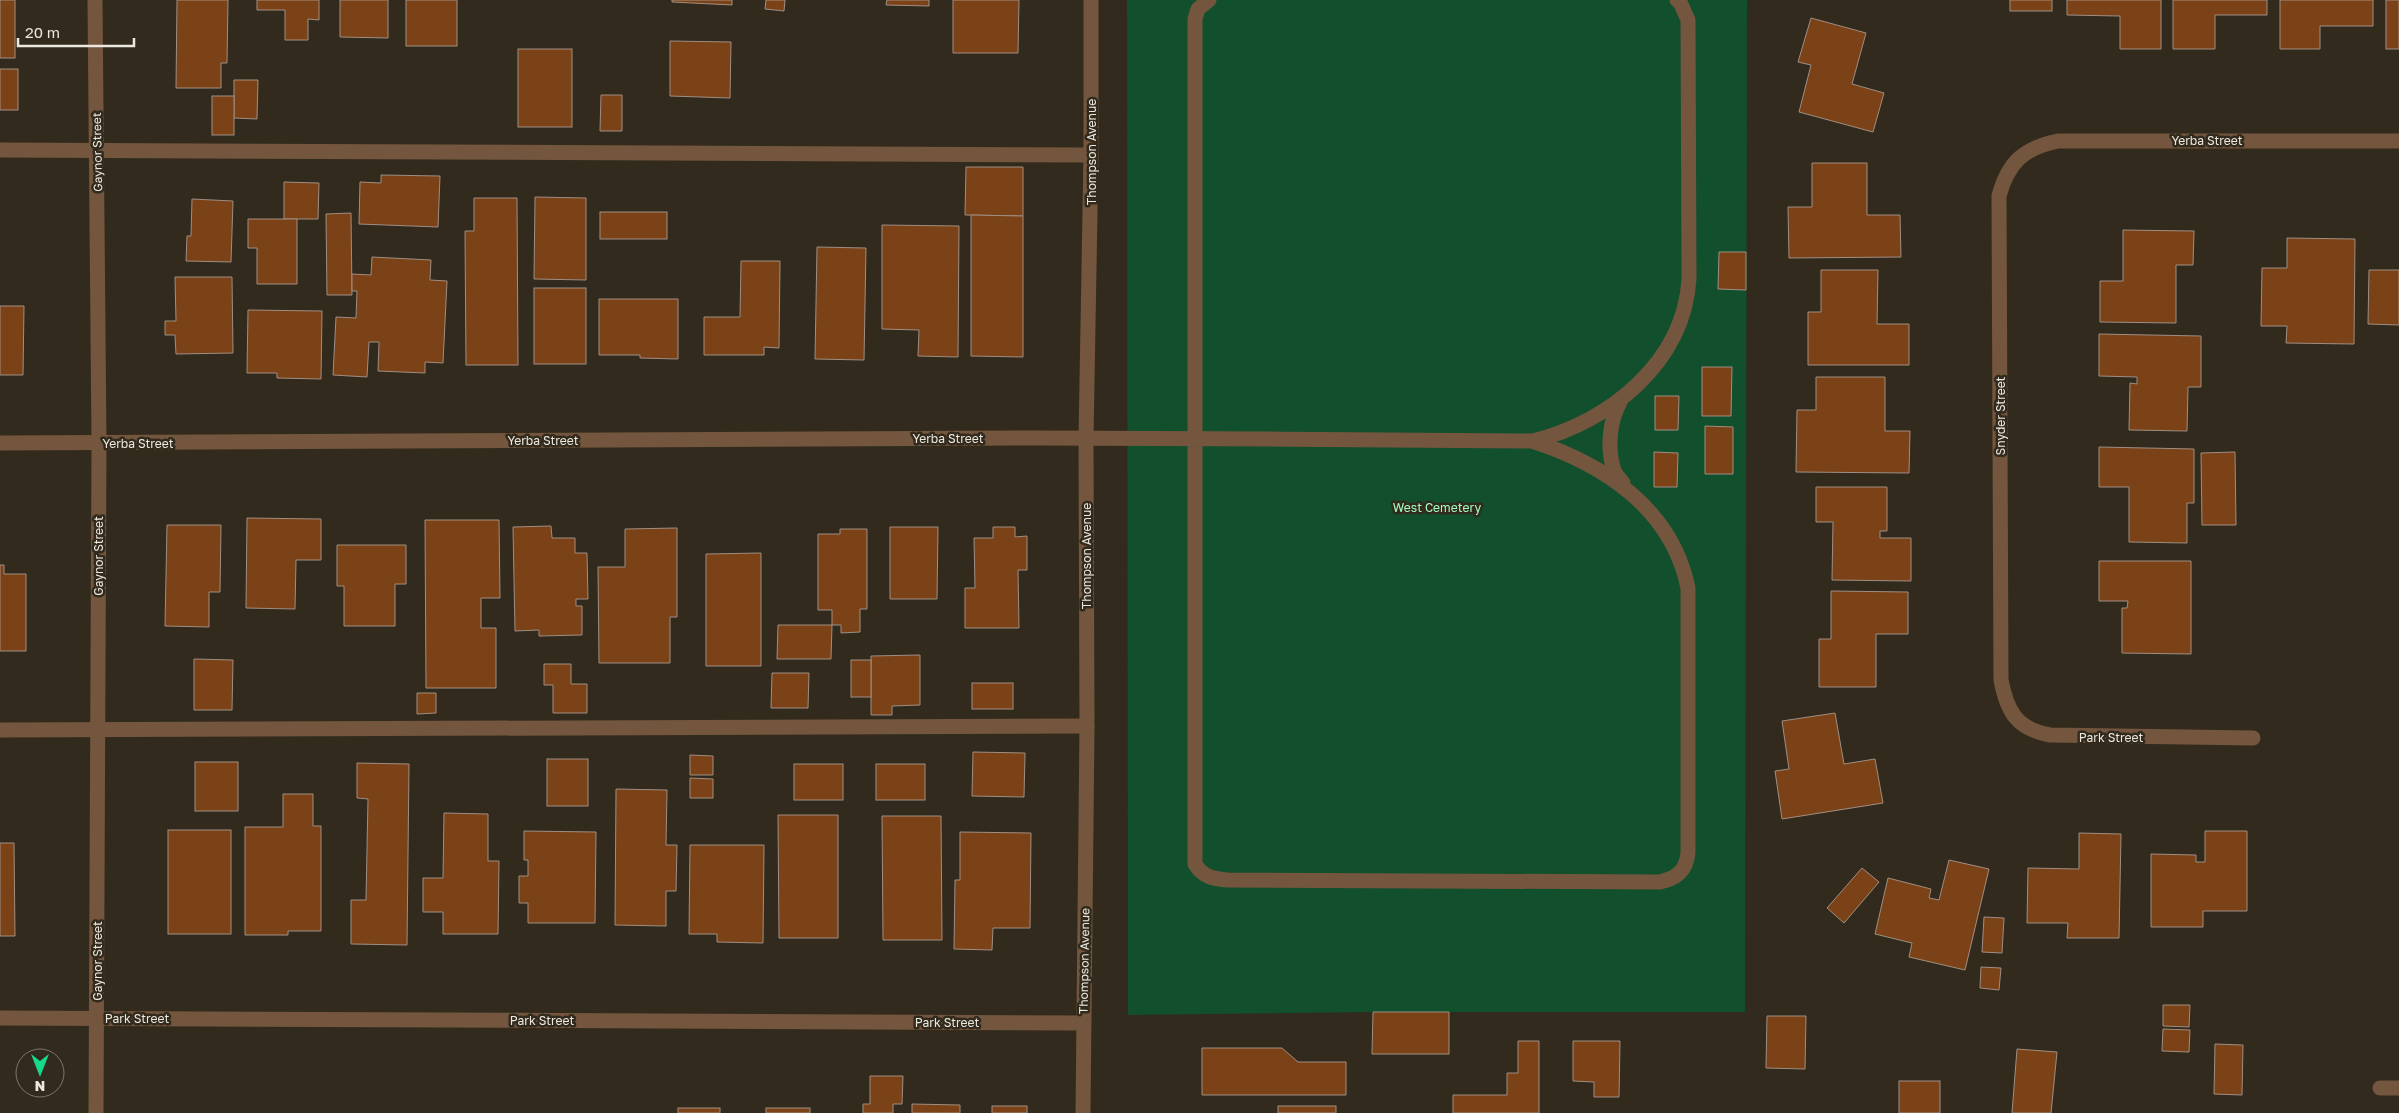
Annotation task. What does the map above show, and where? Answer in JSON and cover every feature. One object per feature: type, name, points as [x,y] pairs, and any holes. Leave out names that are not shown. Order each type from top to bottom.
[{"type":"street","name":"Gaynor Street","points":[[95,0],[99,443],[96,1113]]},
{"type":"street","name":"Thompson Avenue","points":[[1083,1113],[1087,726],[1086,438],[1091,155],[1091,0]]},
{"type":"street","points":[[1209,0],[1198,10],[1195,19],[1194,853],[1195,864],[1200,872],[1216,879],[1660,882],[1678,875],[1684,869],[1688,853],[1688,588],[1679,558],[1661,525],[1630,492],[1614,471],[1611,458],[1611,426],[1614,412],[1622,399]]},
{"type":"street","points":[[1532,441],[1559,434],[1579,426],[1622,399],[1655,366],[1684,313],[1688,297],[1688,20],[1680,2],[1676,0]]},
{"type":"street","name":"Yerba Street","points":[[2019,158],[2030,149],[2043,144],[2075,140],[2399,142]]},
{"type":"street","points":[[0,150],[1091,155]]},
{"type":"street","name":"Snyder Street","points":[[2001,680],[1999,203],[2003,181],[2019,158]]},
{"type":"street","name":"Yerba Street","points":[[0,442],[1086,438],[1532,441]]},
{"type":"street","points":[[1532,441],[1566,452],[1588,463],[1630,492]]},
{"type":"street","name":"Park Street","points":[[2001,680],[2004,697],[2011,712],[2020,724],[2033,732],[2071,737],[2253,738]]},
{"type":"street","points":[[0,730],[1087,726]]},
{"type":"street","name":"Park Street","points":[[0,1018],[1084,1023]]},
{"type":"street","points":[[2380,1088],[2399,1088]]},
{"type":"green space","name":"West Cemetery","points":[[1127,0],[1747,0],[1745,1012],[1373,1012],[1128,1015]]},
{"type":"building","points":[[0,0],[15,0],[15,58],[0,58]]},
{"type":"building","points":[[177,0],[228,0],[227,63],[221,63],[221,88],[176,88]]},
{"type":"building","points":[[257,0],[319,0],[319,20],[308,19],[308,40],[285,40],[285,10],[257,10]]},
{"type":"building","points":[[340,0],[388,0],[388,38],[340,37]]},
{"type":"building","points":[[406,0],[457,0],[457,46],[406,46]]},
{"type":"building","points":[[672,0],[732,0],[732,5],[672,2]]},
{"type":"building","points":[[766,0],[785,0],[784,11],[765,9]]},
{"type":"building","points":[[887,0],[929,0],[929,6],[886,5]]},
{"type":"building","points":[[953,0],[1019,0],[1018,53],[953,53]]},
{"type":"building","points":[[2010,0],[2052,0],[2052,11],[2010,11]]},
{"type":"building","points":[[2067,0],[2161,0],[2161,49],[2120,49],[2120,16],[2067,15]]},
{"type":"building","points":[[2173,0],[2267,0],[2267,15],[2215,15],[2215,49],[2173,49]]},
{"type":"building","points":[[2280,0],[2373,0],[2373,26],[2320,26],[2320,49],[2280,49]]},
{"type":"building","points":[[2386,0],[2399,0],[2399,49],[2386,49]]},
{"type":"building","points":[[1811,18],[1866,33],[1852,84],[1884,93],[1873,132],[1799,112],[1811,65],[1798,62]]},
{"type":"building","points":[[670,41],[731,42],[730,98],[670,96]]},
{"type":"building","points":[[518,49],[572,49],[572,127],[518,127]]},
{"type":"building","points":[[0,69],[18,69],[18,110],[0,110]]},
{"type":"building","points":[[234,80],[258,80],[257,119],[234,118]]},
{"type":"building","points":[[601,95],[622,95],[622,131],[600,131]]},
{"type":"building","points":[[212,96],[234,96],[234,135],[212,135]]},
{"type":"building","points":[[1812,163],[1867,163],[1867,215],[1900,215],[1901,257],[1789,258],[1788,207],[1812,207]]},
{"type":"building","points":[[966,167],[1023,167],[1023,216],[965,215]]},
{"type":"building","points":[[381,175],[440,176],[438,227],[359,224],[360,182],[381,183]]},
{"type":"building","points":[[284,182],[319,183],[318,219],[284,219]]},
{"type":"building","points":[[535,197],[586,198],[586,280],[534,279]]},
{"type":"building","points":[[474,198],[517,198],[518,365],[466,365],[465,231],[474,231]]},
{"type":"building","points":[[192,199],[233,201],[231,262],[186,261],[187,236],[191,236]]},
{"type":"building","points":[[600,212],[667,212],[667,239],[600,239]]},
{"type":"building","points":[[351,213],[352,295],[327,295],[326,214]]},
{"type":"building","points":[[971,215],[1023,216],[1023,357],[971,356]]},
{"type":"building","points":[[248,219],[297,219],[297,284],[257,284],[257,248],[248,248]]},
{"type":"building","points":[[882,225],[959,226],[958,357],[918,356],[919,330],[882,329]]},
{"type":"building","points":[[2123,230],[2194,231],[2193,265],[2176,265],[2176,323],[2100,322],[2100,281],[2123,281]]},
{"type":"building","points":[[2287,238],[2355,239],[2354,344],[2286,343],[2287,326],[2261,326],[2262,268],[2287,268]]},
{"type":"building","points":[[817,247],[866,248],[864,360],[815,359]]},
{"type":"building","points":[[1719,252],[1746,252],[1746,290],[1718,289]]},
{"type":"building","points":[[372,257],[431,260],[430,280],[447,281],[443,363],[425,362],[425,373],[378,371],[379,342],[369,342],[367,377],[333,375],[336,317],[356,318],[357,291],[352,291],[352,274],[371,275]]},
{"type":"building","points":[[741,261],[780,261],[779,348],[764,347],[764,355],[704,355],[704,317],[740,317]]},
{"type":"building","points":[[1821,270],[1878,270],[1877,324],[1909,324],[1909,365],[1808,365],[1808,312],[1821,312]]},
{"type":"building","points":[[2369,270],[2399,270],[2399,325],[2368,324]]},
{"type":"building","points":[[175,277],[232,277],[233,353],[176,354],[175,335],[165,335],[165,321],[176,321]]},
{"type":"building","points":[[534,288],[586,288],[586,364],[534,364]]},
{"type":"building","points":[[599,299],[678,299],[678,359],[640,358],[640,355],[599,355]]},
{"type":"building","points":[[0,306],[24,306],[23,375],[0,375]]},
{"type":"building","points":[[248,310],[322,311],[321,379],[277,378],[277,373],[247,373]]},
{"type":"building","points":[[2099,334],[2201,336],[2201,387],[2188,387],[2187,431],[2129,430],[2130,383],[2137,384],[2137,377],[2099,376]]},
{"type":"building","points":[[1702,367],[1732,367],[1731,416],[1702,416]]},
{"type":"building","points":[[1816,377],[1885,377],[1885,431],[1910,431],[1909,473],[1796,472],[1797,410],[1816,410]]},
{"type":"building","points":[[1655,396],[1679,396],[1678,430],[1655,430]]},
{"type":"building","points":[[1705,426],[1733,427],[1733,474],[1705,474]]},
{"type":"building","points":[[2099,447],[2194,449],[2194,503],[2187,503],[2187,543],[2129,542],[2129,487],[2099,487]]},
{"type":"building","points":[[1654,452],[1678,453],[1677,487],[1654,487]]},
{"type":"building","points":[[2235,452],[2236,525],[2202,525],[2201,453]]},
{"type":"building","points":[[1816,487],[1887,487],[1887,531],[1880,531],[1880,538],[1911,538],[1911,581],[1832,580],[1833,522],[1816,522]]},
{"type":"building","points":[[247,518],[321,519],[321,560],[296,560],[295,609],[246,608]]},
{"type":"building","points":[[425,520],[499,520],[500,598],[481,598],[481,628],[496,628],[496,688],[426,688]]},
{"type":"building","points":[[167,525],[221,525],[220,592],[209,592],[209,627],[165,626]]},
{"type":"building","points":[[551,526],[552,538],[575,538],[575,553],[587,553],[588,599],[576,599],[576,606],[582,606],[582,635],[539,636],[539,630],[515,631],[513,527]]},
{"type":"building","points":[[890,527],[938,527],[937,599],[890,599]]},
{"type":"building","points":[[993,527],[1015,527],[1015,537],[1027,536],[1027,570],[1018,570],[1019,628],[965,628],[965,588],[975,588],[974,538],[993,538]]},
{"type":"building","points":[[677,528],[677,617],[670,617],[670,663],[599,663],[598,567],[625,567],[625,529]]},
{"type":"building","points":[[840,529],[867,529],[867,609],[860,609],[860,632],[841,633],[841,625],[832,625],[832,610],[818,610],[818,534],[840,534]]},
{"type":"building","points":[[337,545],[406,545],[406,584],[395,584],[395,626],[344,626],[344,586],[337,586]]},
{"type":"building","points":[[761,553],[761,666],[706,666],[706,554]]},
{"type":"building","points":[[2099,561],[2191,561],[2191,654],[2122,653],[2122,608],[2127,608],[2128,601],[2099,601]]},
{"type":"building","points":[[0,565],[4,565],[4,574],[26,574],[26,651],[0,651]]},
{"type":"building","points":[[1831,591],[1908,592],[1908,634],[1876,634],[1876,687],[1819,687],[1819,639],[1831,639]]},
{"type":"building","points":[[778,625],[832,625],[831,659],[777,659]]},
{"type":"building","points":[[920,655],[920,705],[892,706],[892,715],[871,715],[871,656]]},
{"type":"building","points":[[194,659],[233,660],[232,710],[194,710]]},
{"type":"building","points":[[851,660],[871,660],[871,697],[851,697]]},
{"type":"building","points":[[544,664],[571,664],[571,684],[587,684],[587,713],[553,713],[553,685],[544,685]]},
{"type":"building","points":[[772,673],[809,673],[808,708],[771,708]]},
{"type":"building","points":[[972,683],[1013,683],[1013,709],[972,709]]},
{"type":"building","points":[[417,693],[436,693],[436,713],[417,714]]},
{"type":"building","points":[[1835,713],[1844,764],[1875,759],[1883,803],[1782,819],[1775,771],[1789,769],[1782,721]]},
{"type":"building","points":[[973,752],[1025,753],[1024,797],[972,796]]},
{"type":"building","points":[[690,755],[713,756],[713,775],[690,775]]},
{"type":"building","points":[[547,759],[588,759],[588,806],[547,806]]},
{"type":"building","points":[[195,762],[238,762],[238,811],[195,811]]},
{"type":"building","points":[[357,763],[409,764],[407,945],[351,944],[351,900],[366,900],[368,799],[357,798]]},
{"type":"building","points":[[794,764],[843,764],[843,800],[794,800]]},
{"type":"building","points":[[876,764],[925,764],[925,800],[876,800]]},
{"type":"building","points":[[690,778],[713,779],[713,798],[690,798]]},
{"type":"building","points":[[616,789],[667,790],[666,845],[677,845],[676,891],[666,891],[666,926],[615,925]]},
{"type":"building","points":[[283,794],[313,794],[313,826],[321,826],[321,931],[288,931],[288,935],[245,935],[245,827],[283,827]]},
{"type":"building","points":[[444,813],[488,814],[488,861],[499,861],[498,934],[443,934],[443,912],[423,912],[423,878],[443,878]]},
{"type":"building","points":[[778,815],[838,815],[838,938],[779,938]]},
{"type":"building","points":[[882,816],[941,816],[942,940],[883,940]]},
{"type":"building","points":[[168,830],[231,830],[231,934],[168,934]]},
{"type":"building","points":[[524,831],[596,832],[595,923],[528,923],[528,903],[519,903],[519,876],[528,876],[528,860],[524,860]]},
{"type":"building","points":[[2205,831],[2247,831],[2247,911],[2203,911],[2203,927],[2151,927],[2151,854],[2196,855],[2196,862],[2205,862]]},
{"type":"building","points":[[960,832],[1031,833],[1030,928],[993,928],[992,950],[954,949],[955,880],[960,880]]},
{"type":"building","points":[[2079,833],[2121,834],[2119,938],[2067,938],[2068,923],[2027,923],[2028,868],[2079,869]]},
{"type":"building","points":[[0,843],[14,843],[15,936],[0,936]]},
{"type":"building","points":[[690,845],[764,845],[763,943],[717,942],[717,934],[689,934]]},
{"type":"building","points":[[1949,860],[1989,869],[1965,970],[1909,957],[1912,943],[1875,934],[1888,878],[1931,889],[1929,898],[1939,900]]},
{"type":"building","points":[[1862,868],[1879,882],[1844,923],[1827,908]]},
{"type":"building","points":[[1984,917],[2004,918],[2002,953],[1982,952]]},
{"type":"building","points":[[1981,967],[2001,968],[1999,990],[1980,988]]},
{"type":"building","points":[[2163,1005],[2190,1005],[2189,1027],[2163,1026]]},
{"type":"building","points":[[1373,1012],[1449,1012],[1449,1054],[1372,1054]]},
{"type":"building","points":[[1767,1016],[1806,1016],[1805,1069],[1766,1068]]},
{"type":"building","points":[[2163,1029],[2190,1030],[2189,1052],[2162,1051]]},
{"type":"building","points":[[1518,1041],[1539,1041],[1539,1113],[1453,1113],[1453,1095],[1507,1095],[1507,1073],[1518,1073]]},
{"type":"building","points":[[1573,1041],[1620,1041],[1619,1097],[1594,1097],[1594,1082],[1573,1081]]},
{"type":"building","points":[[2215,1044],[2243,1045],[2242,1095],[2214,1094]]},
{"type":"building","points":[[1202,1048],[1282,1048],[1298,1062],[1346,1062],[1346,1095],[1202,1095]]},
{"type":"building","points":[[2017,1049],[2057,1052],[2051,1113],[2012,1113]]},
{"type":"building","points":[[870,1076],[903,1076],[902,1104],[893,1104],[893,1113],[863,1113],[863,1104],[870,1104]]},
{"type":"building","points":[[1899,1081],[1940,1081],[1940,1113],[1899,1113]]},
{"type":"building","points":[[912,1104],[960,1105],[960,1113],[912,1113]]},
{"type":"building","points":[[992,1106],[1027,1106],[1027,1113],[992,1113]]},
{"type":"building","points":[[1278,1106],[1336,1106],[1336,1113],[1278,1113]]},
{"type":"building","points":[[678,1108],[720,1108],[720,1113],[678,1113]]},
{"type":"building","points":[[766,1108],[810,1108],[810,1113],[766,1113]]}]
